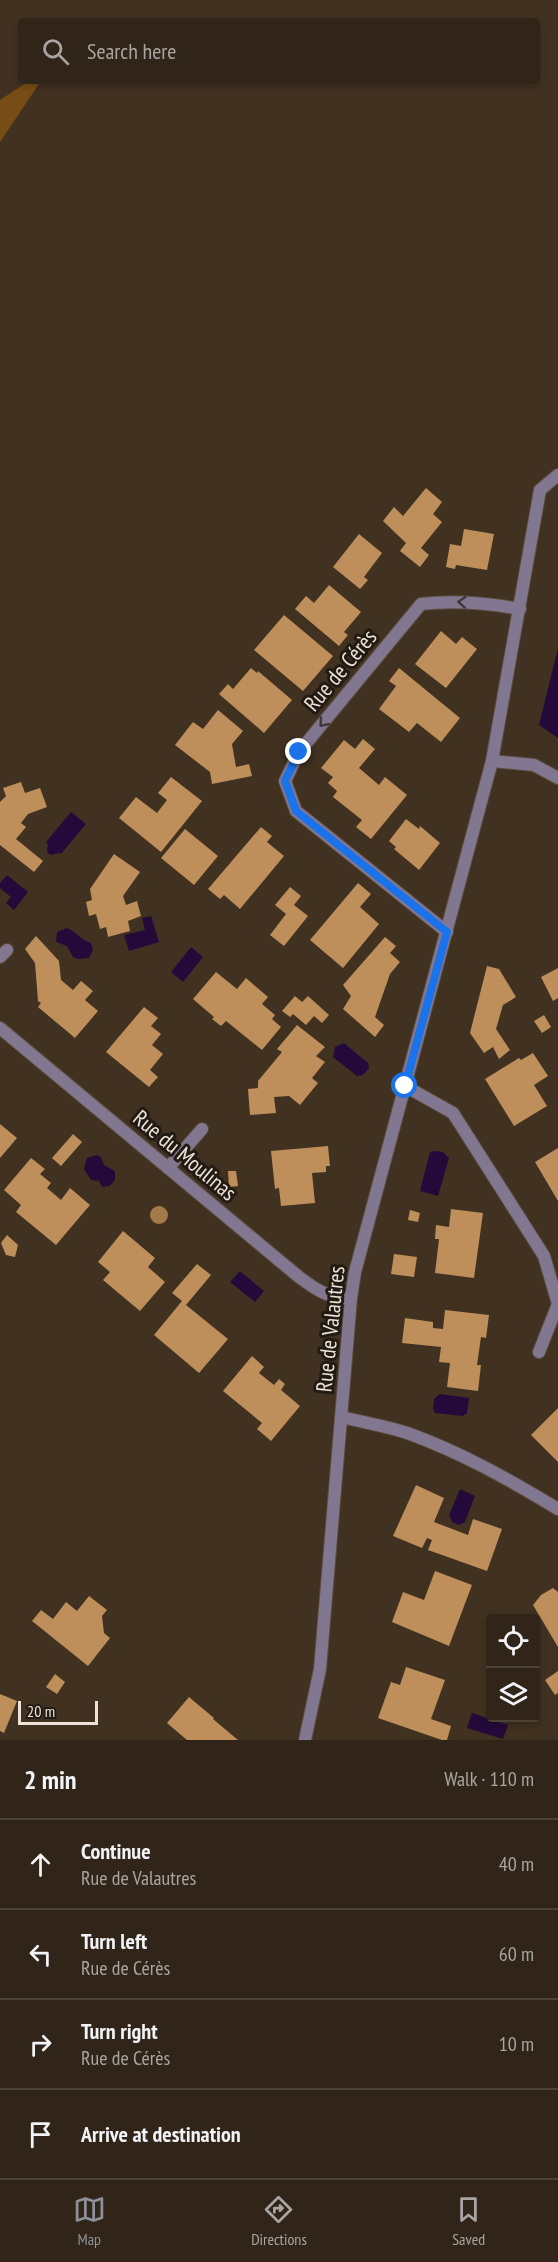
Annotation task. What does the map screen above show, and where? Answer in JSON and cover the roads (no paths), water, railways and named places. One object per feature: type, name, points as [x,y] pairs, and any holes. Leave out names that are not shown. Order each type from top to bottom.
[{"type":"street","name":"Rue de Valautres","points":[[305,1740],[320,1669],[355,1272],[492,761],[540,489],[558,475]]},
{"type":"street","name":"Rue de Cérès","points":[[447,932],[296,811],[285,781],[299,752],[422,604],[447,601],[491,604],[520,609]]},
{"type":"street","points":[[492,761],[534,765],[558,778]]},
{"type":"street","name":"Rue du Moulinas","points":[[0,1028],[315,1289],[339,1299],[351,1298]]},
{"type":"street","points":[[405,1086],[453,1113],[544,1256],[558,1304],[539,1352]]},
{"type":"street","points":[[168,1168],[202,1129]]},
{"type":"street","points":[[342,1417],[408,1433],[457,1453],[507,1478],[558,1509]]}]
